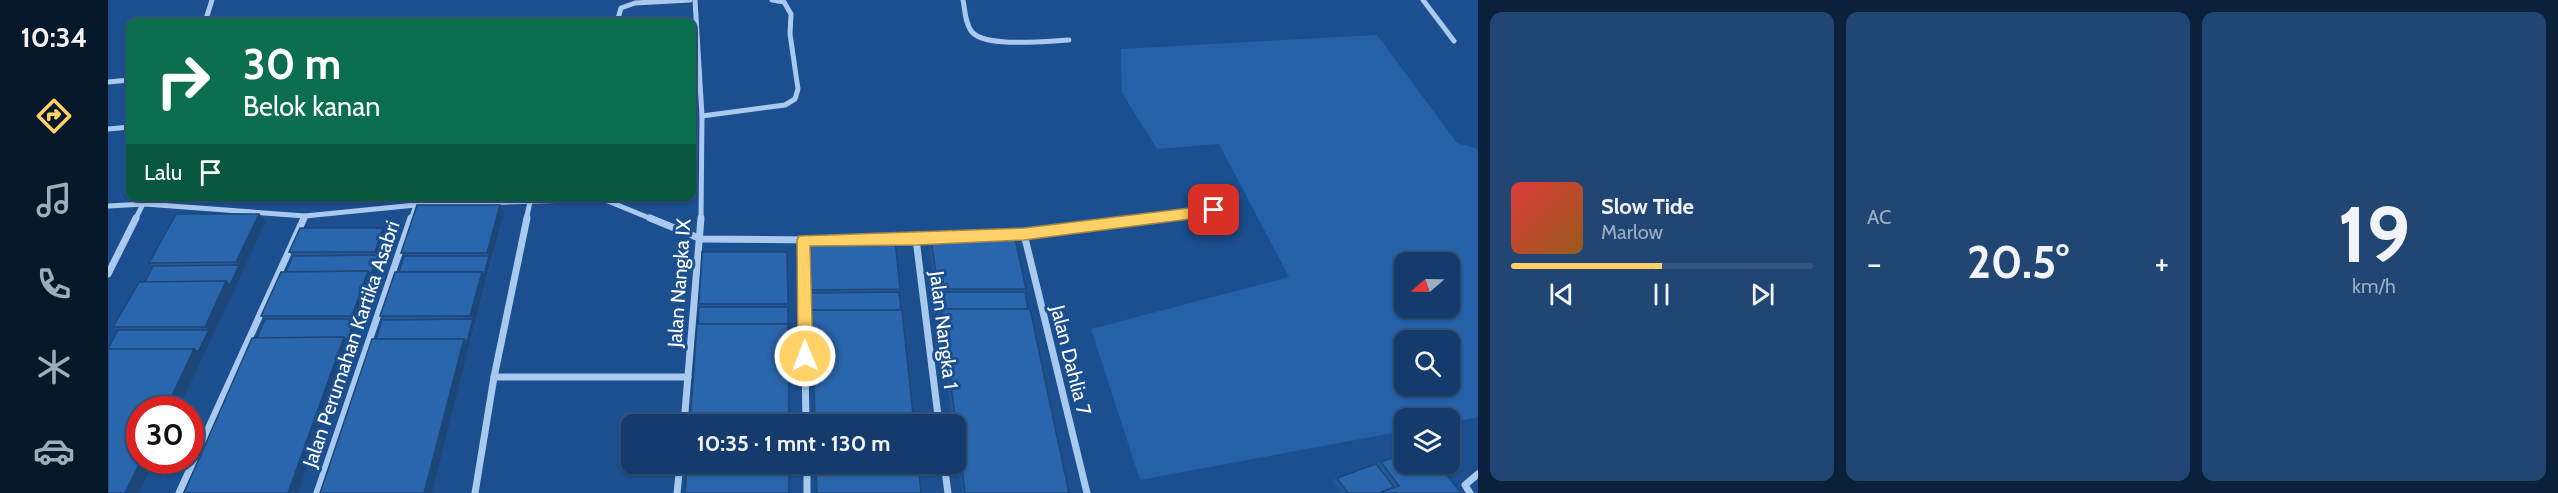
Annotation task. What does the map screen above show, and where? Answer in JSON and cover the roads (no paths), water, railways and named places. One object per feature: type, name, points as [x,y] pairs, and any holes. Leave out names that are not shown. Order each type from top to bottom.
[{"type":"street","points":[[206,18],[212,0]]},
{"type":"street","points":[[618,18],[621,8],[628,5],[690,0]]},
{"type":"street","name":"Jalan Nangka IX","points":[[694,0],[695,18]]},
{"type":"street","points":[[702,116],[784,105],[795,99],[798,89],[790,34],[791,14],[784,2],[772,0]]},
{"type":"street","points":[[963,0],[970,29],[980,38],[1011,41],[1070,40]]},
{"type":"street","points":[[1423,0],[1454,41]]},
{"type":"street","name":"Jalan Nangka IX","points":[[685,414],[701,239],[702,116],[696,29]]},
{"type":"street","points":[[108,82],[126,80]]},
{"type":"street","points":[[108,129],[126,127]]},
{"type":"street","points":[[108,274],[146,201]]},
{"type":"street","name":"Jalan Perumahan Kartika Asabri","points":[[317,493],[418,201]]},
{"type":"street","points":[[108,206],[145,204],[305,216],[416,206],[548,201]]},
{"type":"street","points":[[610,201],[701,239],[826,240]]},
{"type":"street","points":[[475,493],[494,377],[530,202]]},
{"type":"street","points":[[882,240],[1024,234],[1214,210]]},
{"type":"street","points":[[179,493],[305,216]]},
{"type":"street","name":"Jalan Dahlia 7","points":[[1024,234],[1087,493]]},
{"type":"street","name":"Jalan Nangka 1","points":[[916,239],[938,414]]},
{"type":"street","points":[[803,240],[806,414]]},
{"type":"street","points":[[494,377],[688,377]]},
{"type":"street","points":[[677,493],[679,474]]},
{"type":"street","points":[[807,474],[807,493]]},
{"type":"street","points":[[945,474],[948,493]]},
{"type":"street","points":[[1470,493],[1465,484],[1478,474]]}]
